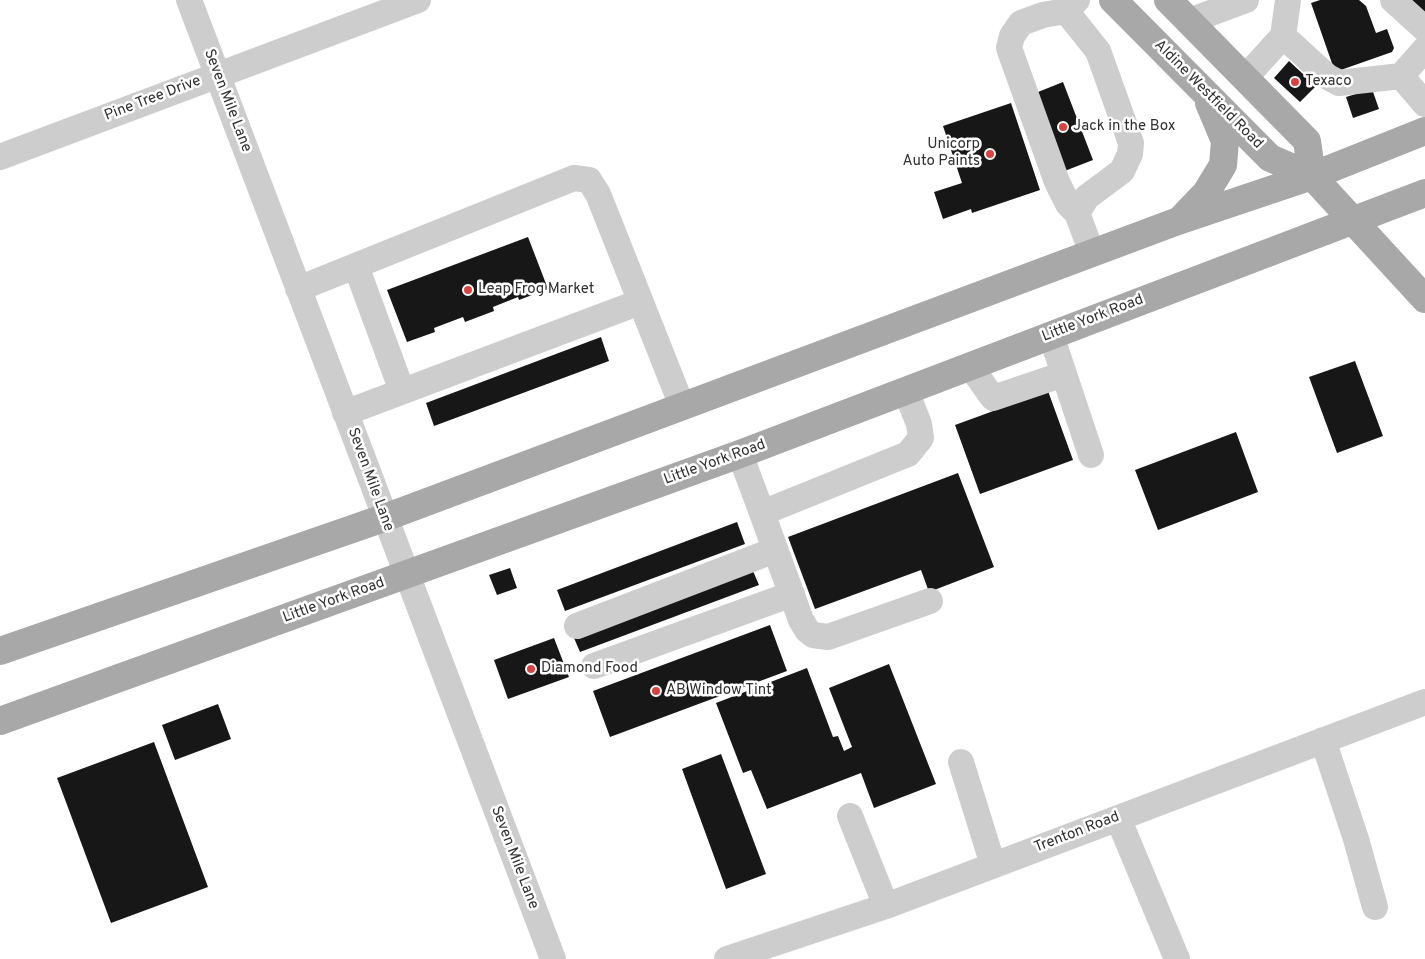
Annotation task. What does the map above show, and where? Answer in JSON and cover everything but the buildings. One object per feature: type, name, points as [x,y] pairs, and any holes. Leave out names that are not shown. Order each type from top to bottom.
[{"type":"main road","name":"Aldine Westfield Road","points":[[1113,0],[1270,158],[1312,176],[1425,299]]},
{"type":"main road","points":[[1168,0],[1307,140],[1312,176]]},
{"type":"main road","points":[[1178,221],[1206,193],[1223,165],[1225,141],[1204,91]]},
{"type":"main road","points":[[0,651],[384,518],[1178,221],[1312,176],[1425,131]]},
{"type":"main road","name":"Little York Road","points":[[0,721],[183,657],[405,574],[740,454],[1425,194]]},
{"type":"street","name":"Seven Mile Lane","points":[[189,0],[405,574],[553,959]]},
{"type":"street","name":"Pine Tree Drive","points":[[0,156],[418,0]]},
{"type":"street","points":[[1189,21],[1246,0]]},
{"type":"street","points":[[1245,78],[1283,36],[1288,0]]},
{"type":"street","points":[[1393,0],[1425,28]]},
{"type":"street","points":[[1077,213],[1087,197],[1122,171],[1130,154],[1131,143],[1098,51],[1072,6],[1021,23],[1012,36],[1009,48],[1057,182],[1068,204],[1077,213],[1092,253]]},
{"type":"street","points":[[1283,36],[1328,78],[1338,83],[1401,76],[1425,49]]},
{"type":"street","points":[[1401,76],[1425,104]]},
{"type":"street","points":[[298,289],[574,178],[589,180],[598,194],[682,406]]},
{"type":"street","points":[[356,266],[402,391]]},
{"type":"street","points":[[345,413],[640,302]]},
{"type":"street","points":[[1051,335],[1091,454]]},
{"type":"street","points":[[970,366],[993,398],[1064,374]]},
{"type":"street","points":[[762,513],[908,454],[921,438],[919,424],[906,391]]},
{"type":"street","points":[[740,454],[807,630],[821,638],[828,637],[930,601]]},
{"type":"street","points":[[577,626],[775,550]]},
{"type":"street","points":[[594,666],[792,594]]},
{"type":"street","name":"Trenton Road","points":[[727,959],[886,906],[1425,702]]},
{"type":"street","points":[[1324,740],[1356,839],[1375,907]]},
{"type":"street","points":[[961,762],[993,865]]},
{"type":"street","points":[[850,816],[886,906]]},
{"type":"street","points":[[1118,818],[1177,959]]},
{"type":"place","name":"Texaco","points":[[1295,82]]},
{"type":"place","name":"Jack in the Box","points":[[1063,127]]},
{"type":"place","name":"Unicorp Auto Paints","points":[[990,154]]},
{"type":"place","name":"Leap Frog Market","points":[[468,290]]},
{"type":"place","name":"Diamond Food","points":[[531,669]]},
{"type":"place","name":"AB Window Tint","points":[[656,691]]}]
